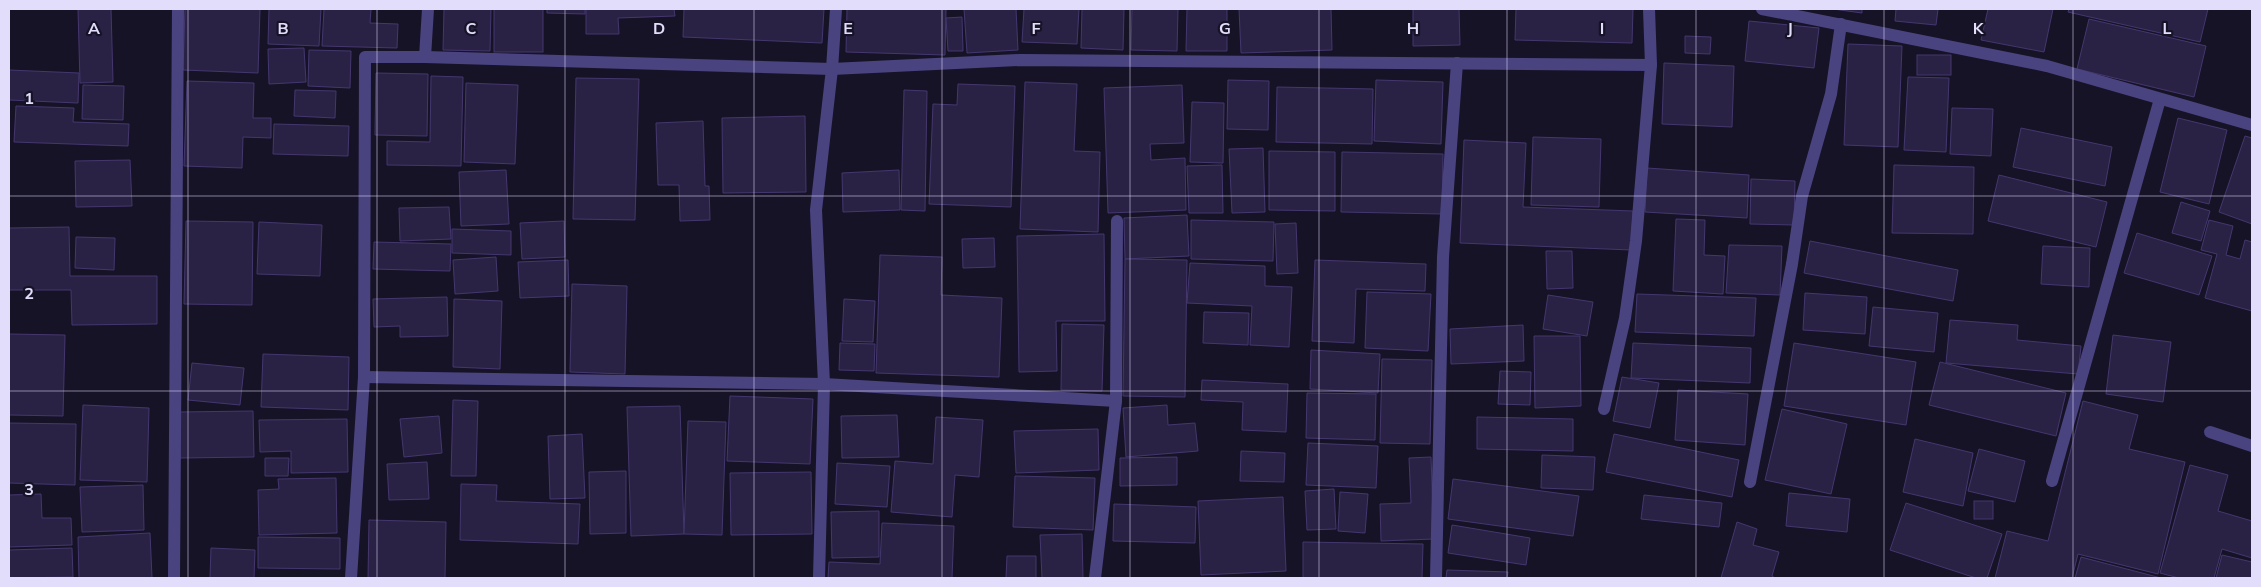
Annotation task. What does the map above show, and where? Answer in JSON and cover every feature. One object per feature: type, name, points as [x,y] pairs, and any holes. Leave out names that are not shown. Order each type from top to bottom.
[{"type":"street","points":[[174,578],[178,9]]},
{"type":"street","points":[[426,56],[428,9]]},
{"type":"street","points":[[819,578],[824,384],[816,210],[832,69],[836,9]]},
{"type":"street","points":[[1604,409],[1625,318],[1636,241],[1651,65],[1650,9]]},
{"type":"street","points":[[1762,9],[2047,66],[2252,125]]},
{"type":"street","points":[[1750,482],[1792,264],[1802,196],[1831,94],[1841,24]]},
{"type":"street","points":[[351,578],[364,377],[365,57],[426,56],[832,69],[1020,60],[1651,65]]},
{"type":"street","points":[[1436,578],[1443,257],[1458,63]]},
{"type":"street","points":[[2052,481],[2160,98]]},
{"type":"street","points":[[1095,578],[1116,401],[1117,221]]},
{"type":"street","points":[[364,377],[824,384],[1116,401]]},
{"type":"street","points":[[2210,432],[2252,446]]},
{"type":"building","points":[[78,9],[111,9],[113,82],[80,83]]},
{"type":"building","points":[[185,9],[260,9],[258,73],[183,70]]},
{"type":"building","points":[[269,9],[321,9],[319,46],[268,44]]},
{"type":"building","points":[[324,9],[371,9],[370,23],[398,24],[397,48],[322,46]]},
{"type":"building","points":[[444,9],[491,9],[490,51],[443,50]]},
{"type":"building","points":[[494,9],[543,9],[543,52],[494,52]]},
{"type":"building","points":[[547,9],[585,9],[585,14],[547,13]]},
{"type":"building","points":[[586,9],[674,9],[675,16],[618,18],[619,34],[586,34]]},
{"type":"building","points":[[684,9],[824,9],[822,43],[683,37]]},
{"type":"building","points":[[847,9],[946,9],[945,55],[846,52]]},
{"type":"building","points":[[964,9],[1016,9],[1018,50],[967,53]]},
{"type":"building","points":[[1024,9],[1079,9],[1077,44],[1022,42]]},
{"type":"building","points":[[1082,9],[1124,9],[1123,50],[1081,48]]},
{"type":"building","points":[[1132,9],[1178,9],[1177,51],[1131,50]]},
{"type":"building","points":[[1187,9],[1227,9],[1227,51],[1186,51]]},
{"type":"building","points":[[1239,9],[1331,9],[1332,50],[1241,53]]},
{"type":"building","points":[[1413,9],[1459,9],[1460,45],[1413,46]]},
{"type":"building","points":[[1516,9],[1633,9],[1632,43],[1515,40]]},
{"type":"building","points":[[1833,9],[1862,9],[1862,13]]},
{"type":"building","points":[[1896,9],[1938,9],[1936,25],[1895,21]]},
{"type":"building","points":[[1988,9],[2053,9],[2044,52],[1981,40]]},
{"type":"building","points":[[2069,9],[2208,9],[2200,42],[2068,12]]},
{"type":"building","points":[[962,17],[963,51],[948,51],[946,18]]},
{"type":"building","points":[[2089,19],[2206,46],[2194,97],[2077,69]]},
{"type":"building","points":[[1749,21],[1819,28],[1814,68],[1745,61]]},
{"type":"building","points":[[1685,36],[1711,37],[1710,54],[1685,53]]},
{"type":"building","points":[[1848,44],[1902,46],[1898,147],[1844,145]]},
{"type":"building","points":[[304,48],[306,82],[269,84],[268,49]]},
{"type":"building","points":[[309,50],[351,51],[350,88],[308,86]]},
{"type":"building","points":[[1917,55],[1951,55],[1951,75],[1917,75]]},
{"type":"building","points":[[1664,63],[1734,66],[1732,127],[1662,124]]},
{"type":"building","points":[[9,70],[79,73],[78,103],[9,100]]},
{"type":"building","points":[[376,73],[428,74],[427,136],[375,135]]},
{"type":"building","points":[[431,76],[463,77],[461,166],[387,165],[387,141],[430,142]]},
{"type":"building","points":[[1908,77],[1949,78],[1946,152],[1904,150]]},
{"type":"building","points":[[576,78],[639,79],[635,220],[573,219]]},
{"type":"building","points":[[1228,80],[1269,81],[1268,130],[1227,129]]},
{"type":"building","points":[[1376,80],[1443,82],[1441,144],[1374,141]]},
{"type":"building","points":[[187,81],[254,83],[253,118],[271,118],[271,138],[243,137],[242,168],[184,166]]},
{"type":"building","points":[[1025,82],[1077,84],[1074,151],[1100,152],[1098,232],[1020,229]]},
{"type":"building","points":[[466,83],[518,85],[515,164],[464,162]]},
{"type":"building","points":[[958,84],[1015,86],[1011,207],[929,204],[933,104],[957,105]]},
{"type":"building","points":[[83,85],[124,86],[123,120],[82,119]]},
{"type":"building","points":[[1182,85],[1184,143],[1150,144],[1151,160],[1185,158],[1186,210],[1108,213],[1104,88]]},
{"type":"building","points":[[1277,87],[1373,89],[1372,144],[1276,142]]},
{"type":"building","points":[[295,90],[336,91],[335,118],[294,116]]},
{"type":"building","points":[[904,90],[927,91],[925,211],[901,210]]},
{"type":"building","points":[[1192,102],[1224,103],[1223,163],[1190,162]]},
{"type":"building","points":[[16,106],[74,108],[73,122],[129,124],[128,146],[14,142]]},
{"type":"building","points":[[1952,108],[1993,109],[1991,156],[1950,154]]},
{"type":"building","points":[[805,116],[806,192],[723,193],[722,118]]},
{"type":"building","points":[[2178,118],[2227,130],[2209,204],[2160,192]]},
{"type":"building","points":[[703,121],[705,186],[709,186],[710,220],[680,221],[679,185],[658,185],[656,123]]},
{"type":"building","points":[[274,124],[349,126],[348,156],[273,154]]},
{"type":"building","points":[[2021,128],[2112,147],[2105,186],[2013,167]]},
{"type":"building","points":[[2245,136],[2252,138],[2252,224],[2219,212]]},
{"type":"building","points":[[1533,137],[1601,139],[1599,207],[1531,205]]},
{"type":"building","points":[[1464,140],[1526,143],[1523,207],[1633,211],[1631,250],[1460,243]]},
{"type":"building","points":[[1263,148],[1265,212],[1232,213],[1229,149]]},
{"type":"building","points":[[1269,151],[1335,152],[1335,211],[1269,210]]},
{"type":"building","points":[[1342,152],[1443,154],[1442,214],[1341,212]]},
{"type":"building","points":[[130,160],[132,206],[76,207],[75,161]]},
{"type":"building","points":[[1222,165],[1223,213],[1189,213],[1187,166]]},
{"type":"building","points":[[1894,165],[1974,167],[1973,234],[1892,233]]},
{"type":"building","points":[[1647,168],[1749,175],[1747,218],[1645,212]]},
{"type":"building","points":[[506,170],[509,224],[461,226],[459,172]]},
{"type":"building","points":[[899,170],[900,210],[843,212],[842,173]]},
{"type":"building","points":[[1999,175],[2107,202],[2096,247],[1988,221]]},
{"type":"building","points":[[1751,179],[1795,181],[1794,225],[1750,224]]},
{"type":"building","points":[[2181,202],[2210,211],[2201,241],[2172,233]]},
{"type":"building","points":[[449,207],[451,239],[400,241],[399,208]]},
{"type":"building","points":[[1187,215],[1189,256],[1125,259],[1124,218]]},
{"type":"building","points":[[1676,219],[1705,220],[1704,255],[1725,256],[1723,294],[1673,291]]},
{"type":"building","points":[[1191,220],[1274,222],[1273,261],[1191,259]]},
{"type":"building","points":[[2209,220],[2233,226],[2226,255],[2240,259],[2245,240],[2252,242],[2252,311],[2205,298],[2217,254],[2201,250]]},
{"type":"building","points":[[186,221],[253,222],[252,305],[184,304]]},
{"type":"building","points":[[564,221],[565,257],[522,259],[520,223]]},
{"type":"building","points":[[259,222],[322,225],[320,276],[257,274]]},
{"type":"building","points":[[1296,223],[1298,273],[1277,274],[1275,224]]},
{"type":"building","points":[[69,227],[70,276],[157,276],[157,324],[72,325],[71,290],[9,290],[9,228]]},
{"type":"building","points":[[452,229],[511,231],[511,255],[452,253]]},
{"type":"building","points":[[2137,233],[2212,256],[2199,295],[2124,273]]},
{"type":"building","points":[[1104,234],[1105,321],[1056,321],[1057,371],[1019,372],[1017,236]]},
{"type":"building","points":[[76,237],[115,238],[114,270],[75,268]]},
{"type":"building","points":[[994,238],[995,267],[963,268],[962,239]]},
{"type":"building","points":[[1810,241],[1958,270],[1953,301],[1804,273]]},
{"type":"building","points":[[374,242],[451,244],[450,271],[373,269]]},
{"type":"building","points":[[1729,245],[1782,246],[1780,295],[1726,293]]},
{"type":"building","points":[[2043,246],[2090,248],[2089,287],[2041,284]]},
{"type":"building","points":[[1546,251],[1572,251],[1573,288],[1547,289]]},
{"type":"building","points":[[880,255],[942,257],[941,295],[1002,298],[999,377],[876,373]]},
{"type":"building","points":[[496,257],[498,291],[455,294],[453,260]]},
{"type":"building","points":[[1125,259],[1187,260],[1185,397],[1123,396]]},
{"type":"building","points":[[568,260],[569,296],[520,298],[518,262]]},
{"type":"building","points":[[1315,260],[1426,264],[1425,291],[1356,289],[1354,343],[1312,341]]},
{"type":"building","points":[[1190,263],[1265,266],[1265,286],[1292,287],[1289,347],[1250,345],[1252,306],[1187,303]]},
{"type":"building","points":[[572,284],[627,286],[625,374],[570,372]]},
{"type":"building","points":[[1367,292],[1431,294],[1428,351],[1365,348]]},
{"type":"building","points":[[1805,293],[1867,297],[1865,334],[1803,330]]},
{"type":"building","points":[[1637,294],[1756,298],[1754,336],[1635,332]]},
{"type":"building","points":[[1548,295],[1593,302],[1587,336],[1543,329]]},
{"type":"building","points":[[447,297],[448,336],[400,337],[400,326],[374,327],[373,299]]},
{"type":"building","points":[[454,299],[502,301],[500,369],[453,367]]},
{"type":"building","points":[[844,299],[875,301],[873,342],[842,341]]},
{"type":"building","points":[[1873,307],[1938,313],[1934,352],[1869,346]]},
{"type":"building","points":[[1204,312],[1249,313],[1248,345],[1203,343]]},
{"type":"building","points":[[1950,320],[2018,325],[2017,340],[2081,346],[2078,374],[1946,363]]},
{"type":"building","points":[[1062,324],[1104,325],[1102,391],[1061,390]]},
{"type":"building","points":[[1523,325],[1524,361],[1451,364],[1450,329]]},
{"type":"building","points":[[9,334],[65,335],[63,416],[9,415]]},
{"type":"building","points":[[2113,335],[2171,342],[2163,402],[2106,394]]},
{"type":"building","points":[[1534,336],[1580,336],[1581,406],[1535,408]]},
{"type":"building","points":[[840,343],[875,344],[874,371],[839,370]]},
{"type":"building","points":[[1633,343],[1751,348],[1750,383],[1631,378]]},
{"type":"building","points":[[1794,343],[1916,362],[1906,425],[1784,406]]},
{"type":"building","points":[[1311,350],[1380,354],[1378,393],[1310,389]]},
{"type":"building","points":[[263,354],[349,357],[348,410],[261,407]]},
{"type":"building","points":[[1382,359],[1432,360],[1430,444],[1380,443]]},
{"type":"building","points":[[1940,362],[2066,393],[2056,436],[1929,405]]},
{"type":"building","points":[[192,363],[244,368],[240,405],[188,400]]},
{"type":"building","points":[[1500,371],[1531,372],[1530,405],[1498,404]]},
{"type":"building","points":[[1622,377],[1659,383],[1650,428],[1613,421]]},
{"type":"building","points":[[1202,380],[1288,384],[1286,432],[1242,430],[1243,402],[1201,400]]},
{"type":"building","points":[[1678,390],[1748,394],[1745,445],[1675,440]]},
{"type":"building","points":[[1307,393],[1376,394],[1375,440],[1306,438]]},
{"type":"building","points":[[730,396],[813,399],[810,464],[727,461]]},
{"type":"building","points":[[453,400],[478,401],[476,476],[451,476]]},
{"type":"building","points":[[2083,401],[2138,415],[2129,449],[2185,462],[2158,574],[2078,554],[2072,578],[1995,578],[2007,531],[2048,541]]},
{"type":"building","points":[[83,405],[149,408],[147,482],[80,480]]},
{"type":"building","points":[[1167,405],[1168,425],[1195,423],[1198,451],[1126,457],[1123,408]]},
{"type":"building","points":[[680,406],[684,534],[631,536],[627,407]]},
{"type":"building","points":[[1782,409],[1847,424],[1831,494],[1765,480]]},
{"type":"building","points":[[253,411],[254,457],[180,458],[179,412]]},
{"type":"building","points":[[897,415],[899,457],[842,458],[841,416]]},
{"type":"building","points":[[439,416],[442,453],[404,457],[400,419]]},
{"type":"building","points":[[936,417],[983,420],[979,477],[955,475],[952,517],[891,512],[895,461],[933,464]]},
{"type":"building","points":[[1477,417],[1573,419],[1573,451],[1477,449]]},
{"type":"building","points":[[347,419],[348,472],[291,473],[291,451],[260,452],[259,420]]},
{"type":"building","points":[[688,421],[726,422],[722,535],[684,534]]},
{"type":"building","points":[[9,423],[76,424],[75,485],[9,483]]},
{"type":"building","points":[[1098,429],[1099,470],[1016,473],[1014,431]]},
{"type":"building","points":[[582,434],[585,498],[550,499],[548,436]]},
{"type":"building","points":[[1614,434],[1739,460],[1732,497],[1606,472]]},
{"type":"building","points":[[1915,439],[1973,453],[1963,506],[1903,492]]},
{"type":"building","points":[[1308,443],[1378,446],[1376,488],[1306,485]]},
{"type":"building","points":[[1979,449],[2025,461],[2015,502],[1968,491]]},
{"type":"building","points":[[1241,451],[1285,453],[1284,482],[1240,481]]},
{"type":"building","points":[[1542,455],[1595,457],[1593,490],[1541,488]]},
{"type":"building","points":[[1177,457],[1177,485],[1120,486],[1120,458]]},
{"type":"building","points":[[1431,457],[1434,539],[1381,541],[1380,504],[1411,503],[1409,458]]},
{"type":"building","points":[[265,458],[289,458],[288,476],[265,476]]},
{"type":"building","points":[[427,462],[429,499],[389,500],[387,464]]},
{"type":"building","points":[[837,463],[890,466],[887,507],[835,504]]},
{"type":"building","points":[[2190,465],[2228,475],[2218,511],[2252,521],[2252,558],[2222,549],[2214,578],[2179,578],[2160,573]]},
{"type":"building","points":[[626,471],[626,533],[590,534],[589,472]]},
{"type":"building","points":[[811,472],[812,534],[731,535],[730,473]]},
{"type":"building","points":[[1015,476],[1095,478],[1093,530],[1013,527]]},
{"type":"building","points":[[336,478],[337,533],[259,535],[258,490],[279,489],[278,479]]},
{"type":"building","points":[[1453,479],[1579,496],[1573,536],[1448,519]]},
{"type":"building","points":[[461,484],[497,485],[496,501],[580,504],[578,544],[460,540]]},
{"type":"building","points":[[143,485],[144,530],[82,532],[80,487]]},
{"type":"building","points":[[1334,489],[1336,529],[1307,530],[1305,491]]},
{"type":"building","points":[[1340,492],[1368,494],[1365,533],[1338,531]]},
{"type":"building","points":[[1789,493],[1850,499],[1847,532],[1786,526]]},
{"type":"building","points":[[41,494],[42,518],[71,518],[72,545],[9,547],[9,495]]},
{"type":"building","points":[[1644,495],[1722,503],[1719,527],[1641,519]]},
{"type":"building","points":[[1283,497],[1286,571],[1201,575],[1198,501]]},
{"type":"building","points":[[1974,501],[1993,501],[1993,519],[1974,519]]},
{"type":"building","points":[[1906,503],[2002,534],[1987,578],[1976,578],[1890,550]]},
{"type":"building","points":[[1114,504],[1196,507],[1195,543],[1113,541]]},
{"type":"building","points":[[879,511],[879,557],[832,558],[831,512]]},
{"type":"building","points":[[369,520],[446,522],[445,578],[368,578]]},
{"type":"building","points":[[1737,522],[1757,529],[1753,545],[1779,552],[1772,576],[1775,578],[1721,578]]},
{"type":"building","points":[[882,523],[954,526],[952,578],[828,578],[829,562],[880,564]]},
{"type":"building","points":[[1452,525],[1530,538],[1526,565],[1448,553]]},
{"type":"building","points":[[150,533],[152,578],[79,578],[78,537]]},
{"type":"building","points":[[1082,534],[1083,578],[1042,578],[1040,535]]},
{"type":"building","points":[[258,537],[340,538],[340,569],[258,568]]},
{"type":"building","points":[[1303,542],[1423,544],[1422,578],[1303,578]]},
{"type":"building","points":[[72,548],[73,577],[9,578],[9,550]]},
{"type":"building","points":[[211,548],[255,550],[254,578],[210,578]]},
{"type":"building","points":[[2222,555],[2252,562],[2252,578],[2216,578]]},
{"type":"building","points":[[1007,556],[1036,556],[1036,578],[1006,578]]},
{"type":"building","points":[[2081,557],[2161,578],[2075,578]]},
{"type":"building","points":[[1447,570],[1508,572],[1507,578],[1446,578]]}]
